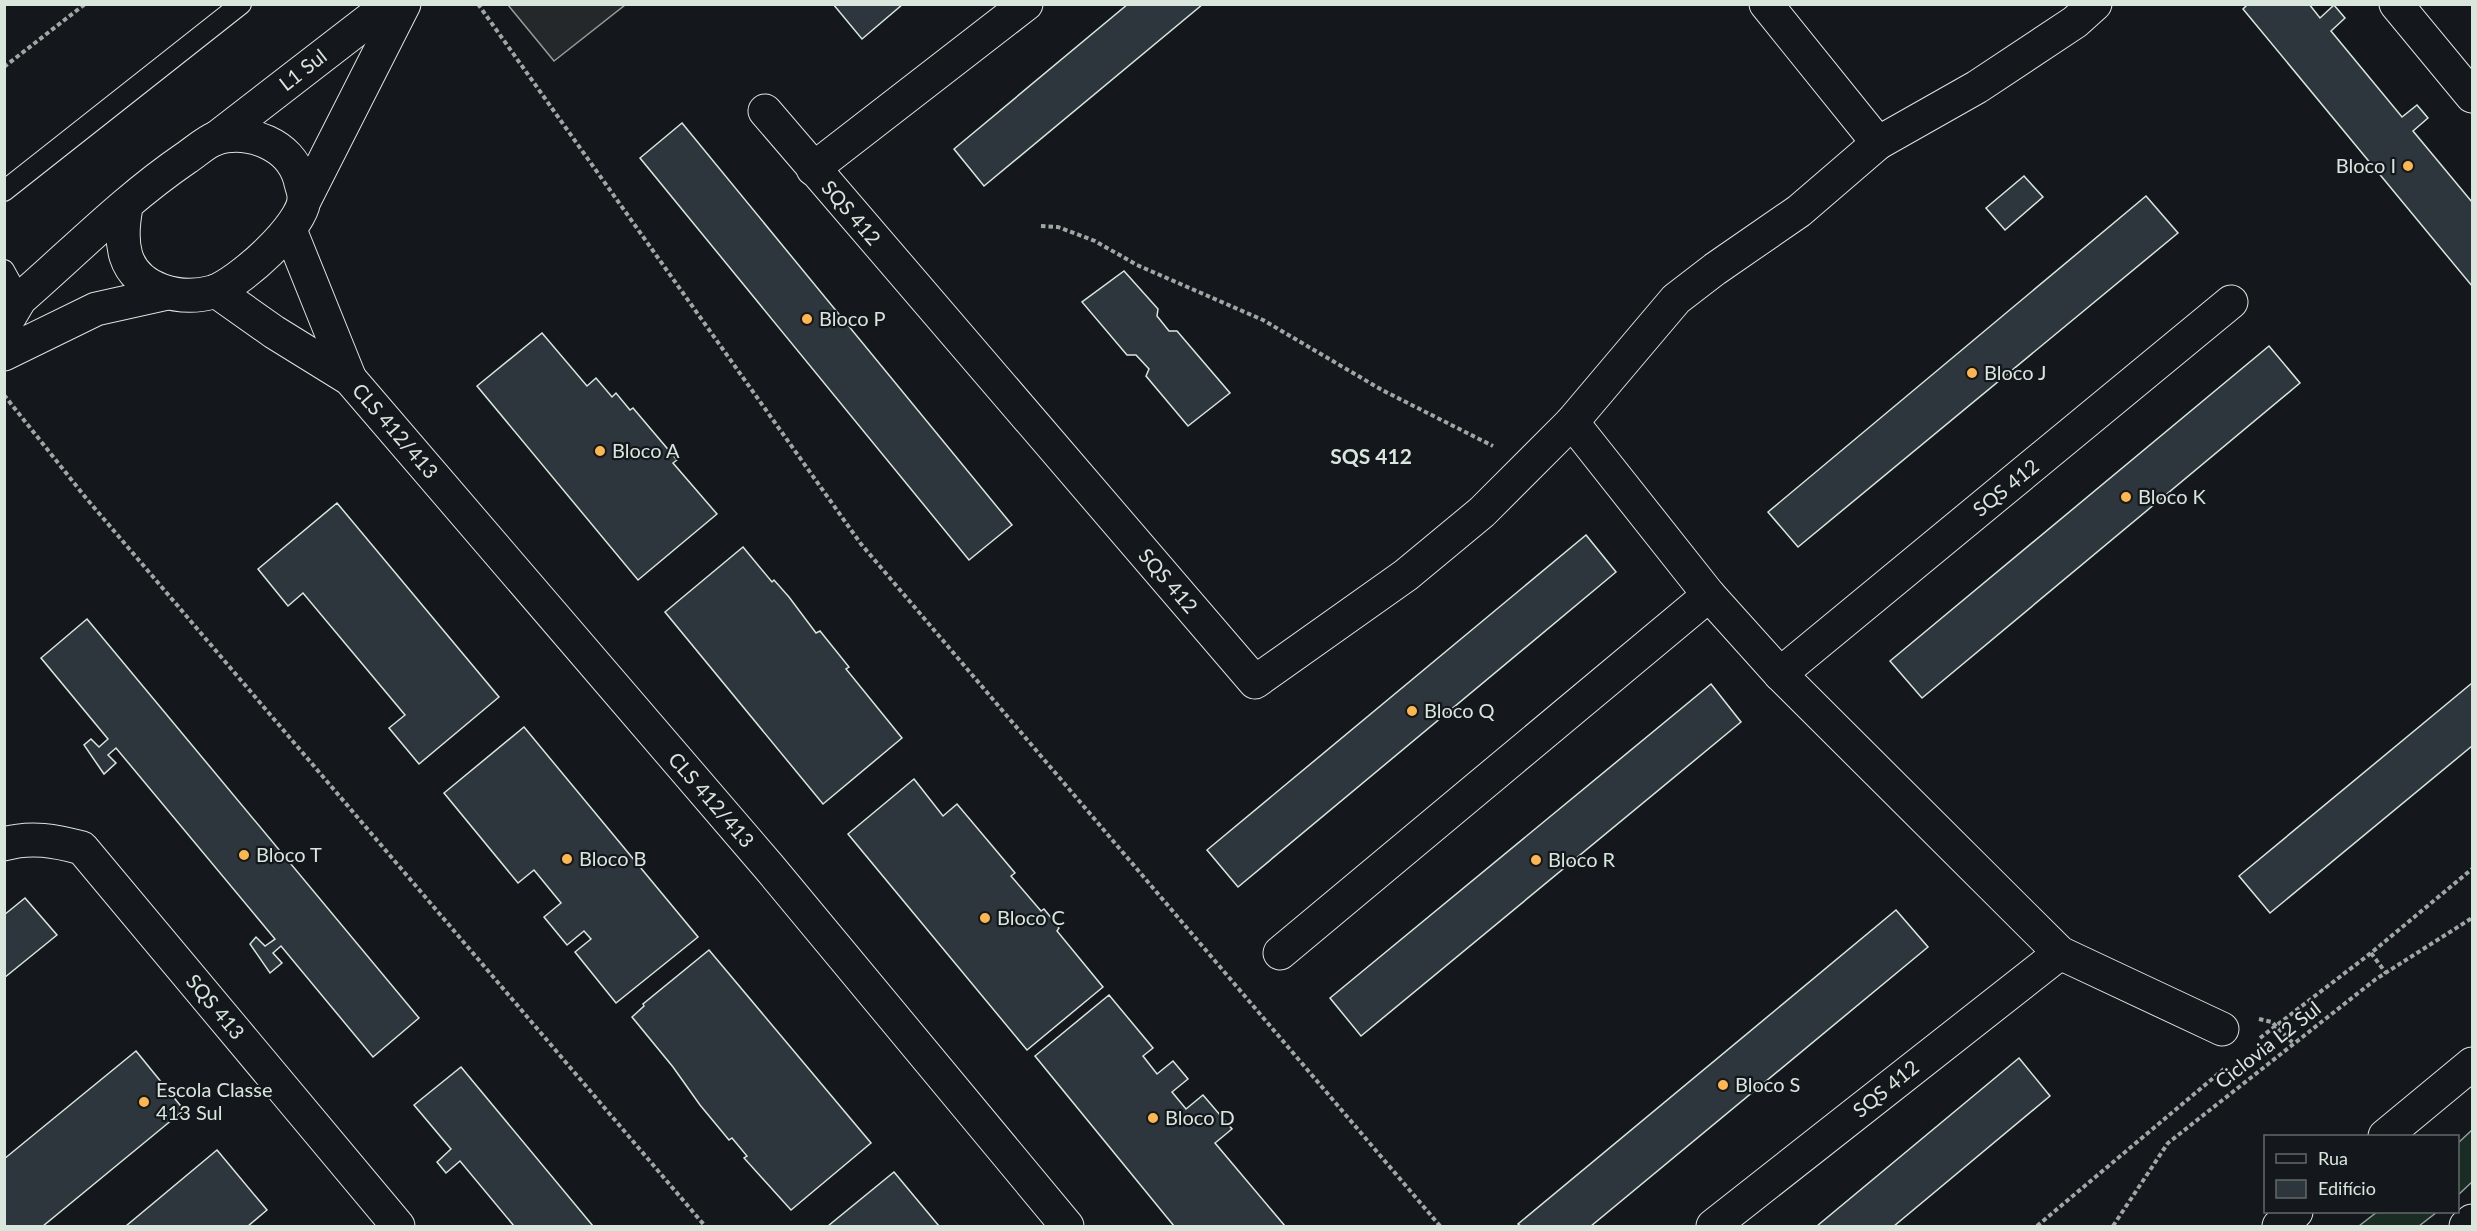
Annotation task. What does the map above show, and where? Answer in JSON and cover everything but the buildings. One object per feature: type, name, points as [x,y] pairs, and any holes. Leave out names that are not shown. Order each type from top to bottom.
[{"type":"street","name":"SQS 412","points":[[813,169],[1026,4]]},
{"type":"street","points":[[1766,4],[1878,144]]},
{"type":"street","name":"SQS 412","points":[[765,111],[1255,682],[1406,575],[1482,512],[1572,422],[1676,299],[1714,268],[1798,211],[1878,144],[1977,87],[2075,22],[2095,4]]},
{"type":"street","points":[[2396,4],[2472,96]]},
{"type":"street","name":"L1 Sul","points":[[214,139],[389,6]]},
{"type":"street","name":"L1 Sul","points":[[305,199],[389,6]]},
{"type":"street","points":[[4,354],[96,309],[168,294],[190,297],[216,291],[244,274],[290,230],[305,199],[297,169],[276,146],[246,135],[214,139],[161,175],[12,312]]},
{"type":"street","points":[[126,207],[122,231],[126,257],[139,279],[168,294]]},
{"type":"street","name":"CLS 412/413","points":[[290,230],[350,379]]},
{"type":"street","name":"CLS 412/413","points":[[216,291],[274,332],[350,379],[769,867],[1067,1227]]},
{"type":"street","name":"SQS 412","points":[[1780,674],[2231,302]]},
{"type":"street","points":[[1572,422],[1709,595],[1780,674],[2060,953],[2222,1029]]},
{"type":"street","points":[[1280,953],[1709,595]]},
{"type":"street","name":"SQS 413","points":[[4,844],[17,840],[52,840],[82,848],[398,1227]]},
{"type":"street","name":"SQS 412","points":[[1713,1227],[2060,953]]},
{"type":"street","points":[[2387,1135],[2472,1064]]},
{"type":"street","points":[[2278,1227],[2295,1213]]},
{"type":"street","points":[[2466,1227],[2472,1221]]},
{"type":"lane","points":[[4,191],[241,4]]},
{"type":"lane","points":[[4,270],[12,312]]},
{"type":"path","points":[[4,67],[85,4]]},
{"type":"path","points":[[478,4],[861,544],[1440,1227]]},
{"type":"path","points":[[1041,226],[1058,227],[1095,241],[1137,265],[1263,320],[1382,390],[1460,427],[1527,465]]},
{"type":"path","points":[[4,395],[86,498],[705,1227]]},
{"type":"path","name":"Ciclovia L2 Sul","points":[[2113,1227],[2168,1143],[2386,973],[2472,918]]},
{"type":"path","points":[[2371,953],[2386,973]]},
{"type":"green space","points":[[2472,1130],[2472,1182],[2459,1194],[2459,1142]]},
{"type":"green space","points":[[2376,1213],[2436,1213],[2419,1226],[2359,1226]]},
{"type":"shaded area","points":[[508,5],[625,5],[554,61]]},
{"type":"place","name":"Bloco I","points":[[2408,166]]},
{"type":"place","name":"Bloco P","points":[[807,319]]},
{"type":"place","name":"Bloco J","points":[[1972,373]]},
{"type":"place","name":"Bloco A","points":[[600,451]]},
{"type":"place","name":"Bloco K","points":[[2126,497]]},
{"type":"place","name":"Bloco Q","points":[[1412,711]]},
{"type":"place","name":"Bloco T","points":[[244,855]]},
{"type":"place","name":"Bloco B","points":[[567,859]]},
{"type":"place","name":"Bloco R","points":[[1536,860]]},
{"type":"place","name":"Bloco C","points":[[985,918]]},
{"type":"place","name":"Bloco S","points":[[1723,1085]]},
{"type":"place","name":"Escola Classe 413 Sul","points":[[144,1102]]},
{"type":"place","name":"Bloco D","points":[[1153,1118]]},
{"type":"district","name":"SQS 412","points":[[1371,457]]}]
